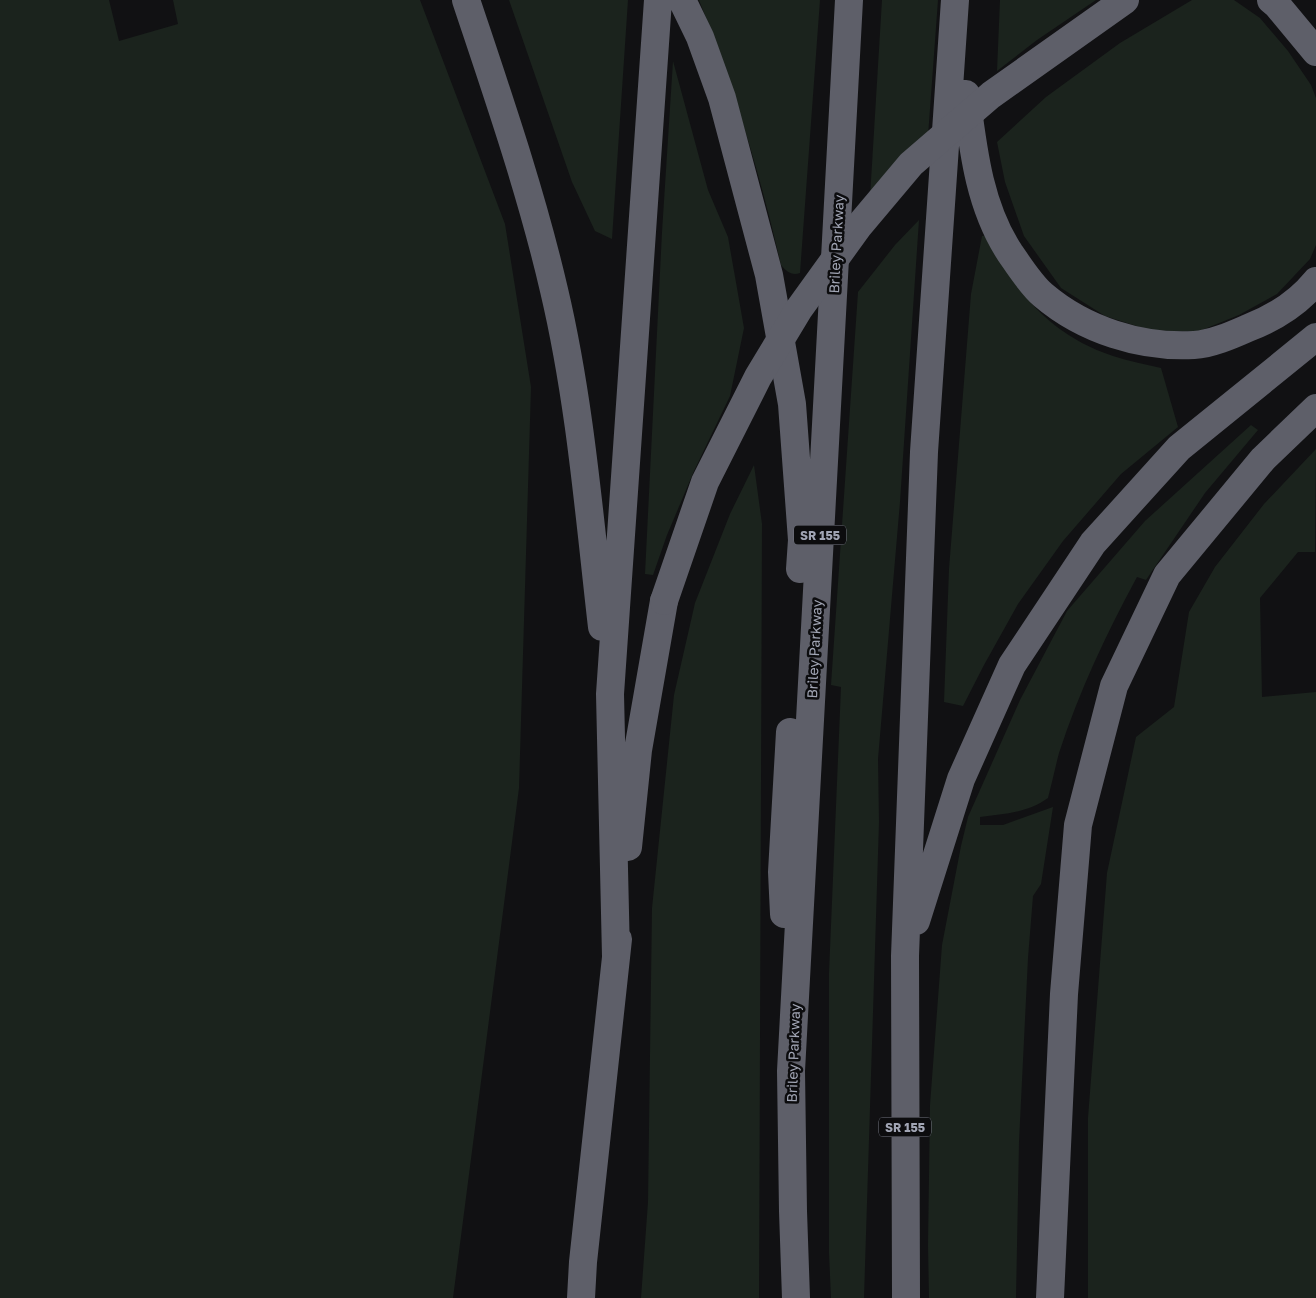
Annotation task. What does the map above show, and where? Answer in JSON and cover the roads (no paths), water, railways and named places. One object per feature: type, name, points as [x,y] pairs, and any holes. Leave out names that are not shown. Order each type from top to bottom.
[{"type":"highway","points":[[466,0],[517,150],[554,290],[576,402],[610,694]]},
{"type":"highway","points":[[616,956],[610,694],[658,0]]},
{"type":"highway","points":[[682,0],[700,37],[722,98],[769,275],[792,404],[802,540],[782,872],[791,1071]]},
{"type":"highway","name":"Briley Parkway","points":[[796,1298],[791,1071],[849,0]]},
{"type":"highway","points":[[581,1298],[584,1252],[638,750],[664,601],[705,482],[758,377],[799,309],[858,227],[911,164],[991,95],[1125,0]]},
{"type":"highway","points":[[1271,0],[1316,52]]},
{"type":"highway","points":[[955,1],[977,172],[988,205],[1010,252],[1042,294],[1087,324],[1135,341],[1196,345],[1227,337],[1254,326],[1284,310],[1316,281]]},
{"type":"highway","name":"SR 155","points":[[906,1298],[905,956],[924,452],[955,1]]},
{"type":"highway","points":[[905,956],[961,780],[1012,665],[1093,544],[1179,448],[1316,337]]},
{"type":"highway","points":[[1050,1298],[1064,994],[1078,825],[1114,686],[1168,575],[1263,459],[1316,408]]}]
